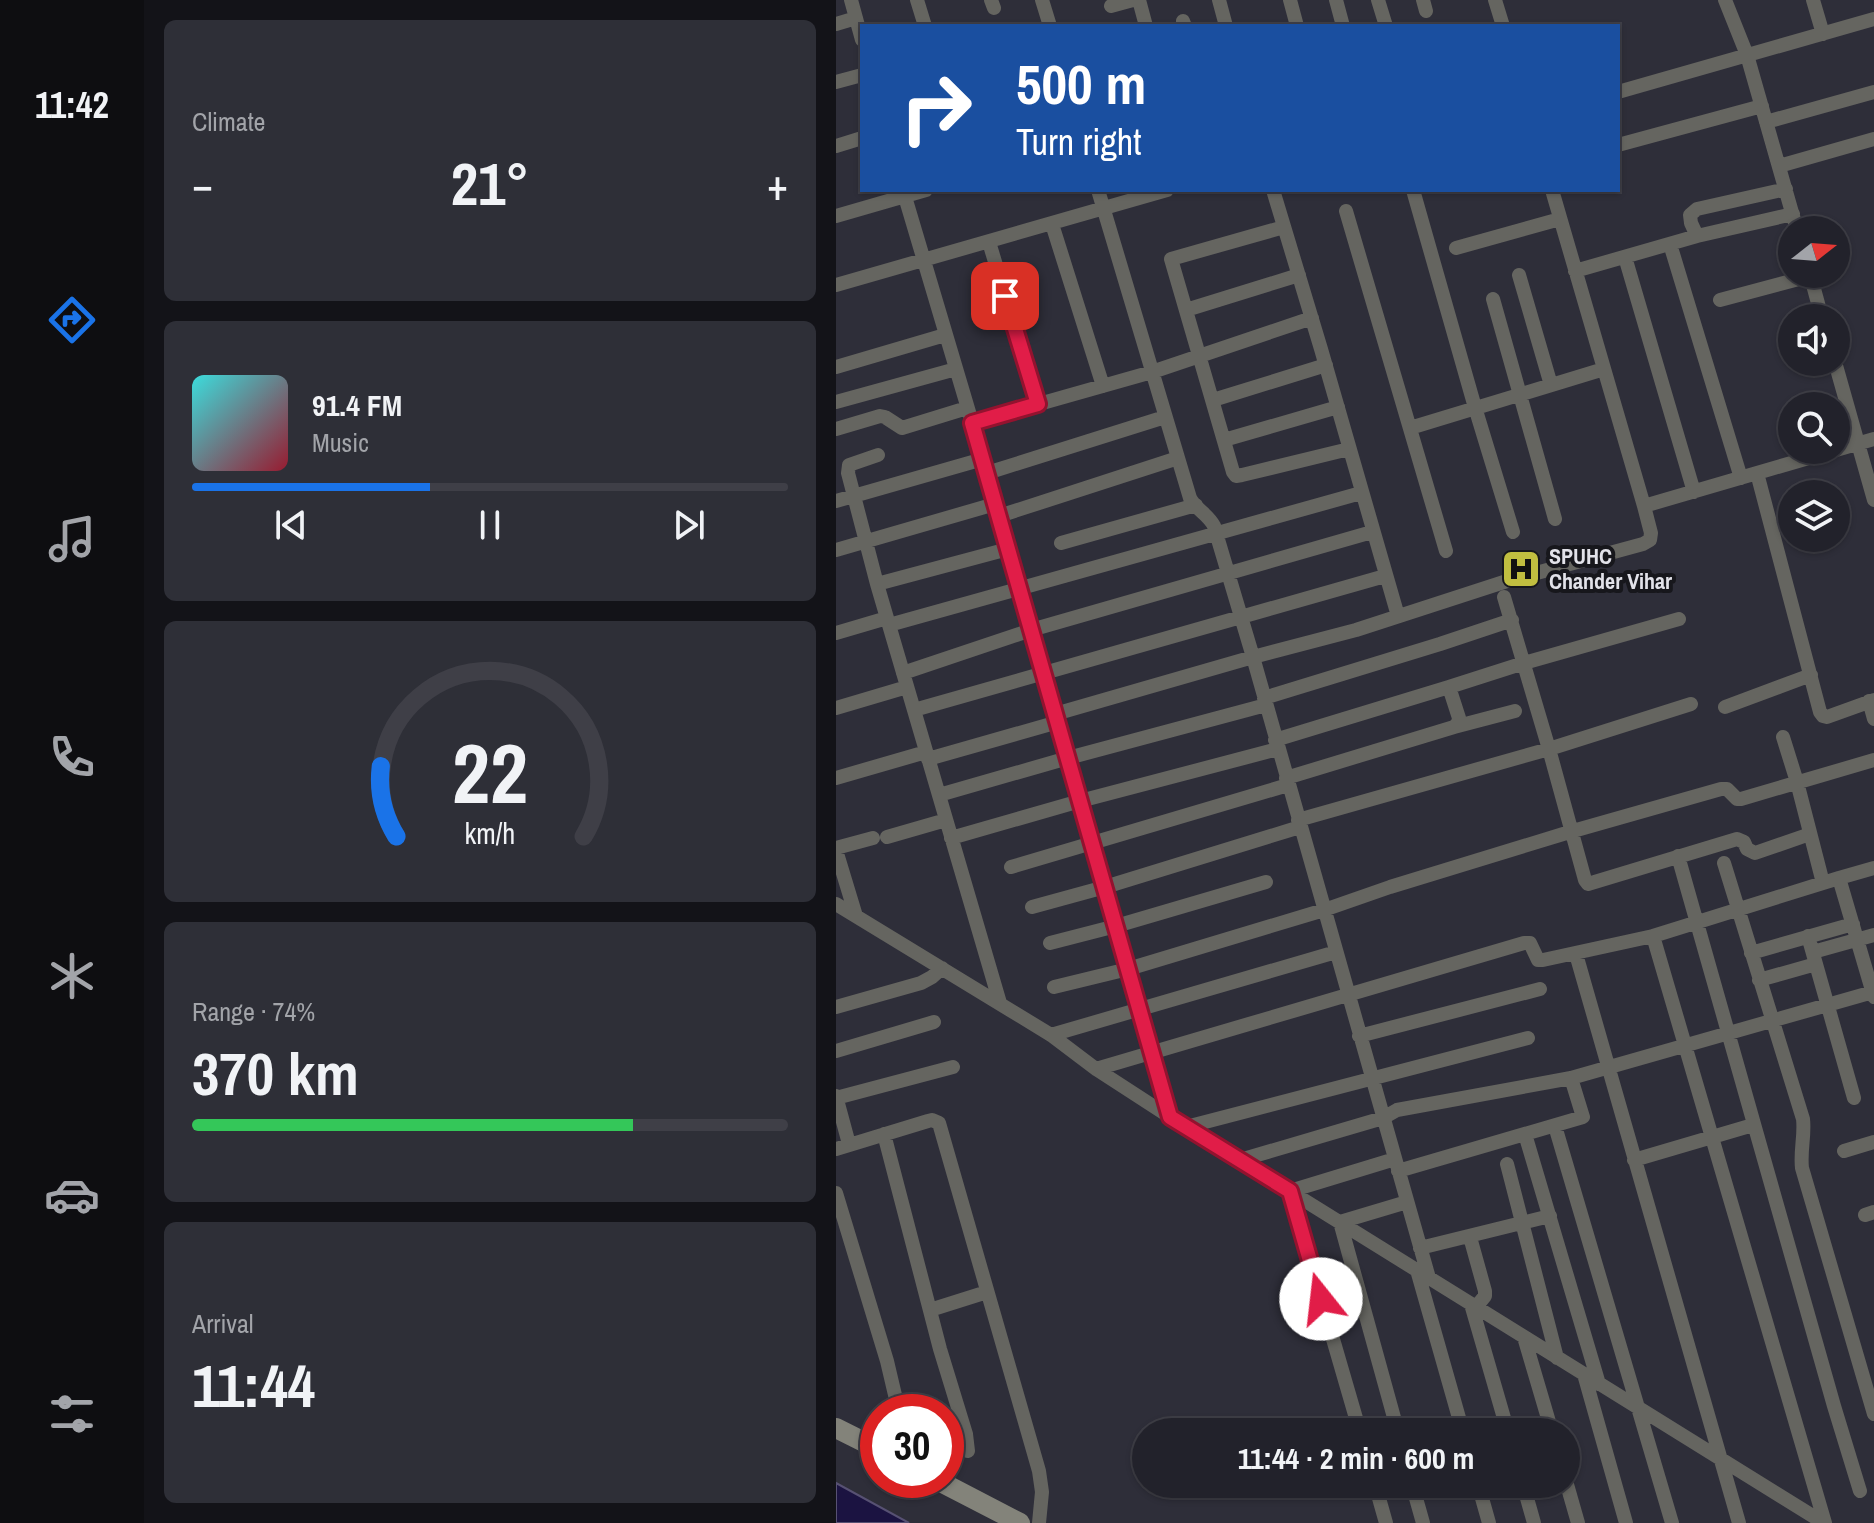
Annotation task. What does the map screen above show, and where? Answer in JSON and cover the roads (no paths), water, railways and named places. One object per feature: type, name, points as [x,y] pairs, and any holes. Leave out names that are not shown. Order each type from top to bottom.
[{"type":"street","points":[[851,0],[860,33]]},
{"type":"street","points":[[917,0],[924,24]]},
{"type":"street","points":[[1042,0],[1049,24]]},
{"type":"street","points":[[1111,6],[1136,0],[1145,24]]},
{"type":"street","points":[[1219,0],[1225,24]]},
{"type":"street","points":[[1290,0],[1296,24]]},
{"type":"street","points":[[1336,0],[1342,24]]},
{"type":"street","points":[[1378,0],[1385,24]]},
{"type":"street","points":[[1495,0],[1502,24]]},
{"type":"street","points":[[1575,271],[1697,236],[1793,214],[1747,55],[1725,0]]},
{"type":"street","points":[[1813,0],[1823,34]]},
{"type":"street","points":[[836,24],[856,18]]},
{"type":"street","points":[[1620,91],[1874,19]]},
{"type":"street","points":[[836,82],[860,76]]},
{"type":"street","points":[[1766,122],[1874,92]]},
{"type":"street","points":[[1620,144],[1762,106]]},
{"type":"street","points":[[836,146],[860,139]]},
{"type":"street","points":[[1779,166],[1874,139]]},
{"type":"street","points":[[1697,236],[1690,215],[1697,209],[1786,189]]},
{"type":"street","points":[[1099,192],[1190,498],[1212,521],[1229,574],[1420,1248],[1423,1274],[1459,1418]]},
{"type":"street","points":[[836,285],[1160,192]]},
{"type":"street","points":[[1274,192],[1398,616]]},
{"type":"street","points":[[1414,192],[1513,532]]},
{"type":"street","points":[[836,778],[927,756],[1650,540],[1644,506],[1553,192]]},
{"type":"street","points":[[836,216],[904,193],[1170,1117]]},
{"type":"street","points":[[1346,211],[1446,551]]},
{"type":"street","points":[[1456,248],[1560,219]]},
{"type":"street","points":[[1052,224],[1103,386]]},
{"type":"street","points":[[1284,227],[1171,259],[1199,357],[1236,476],[1349,449]]},
{"type":"street","points":[[989,242],[1038,404]]},
{"type":"street","points":[[1670,244],[1741,478]]},
{"type":"street","points":[[1625,257],[1694,492]]},
{"type":"street","points":[[1186,310],[1299,275]]},
{"type":"street","points":[[1519,275],[1551,385]]},
{"type":"street","points":[[1720,300],[1778,284]]},
{"type":"street","points":[[1493,299],[1555,519]]},
{"type":"street","points":[[972,423],[1152,372],[1312,318]]},
{"type":"street","points":[[836,367],[945,335]]},
{"type":"street","points":[[1213,400],[1326,365]]},
{"type":"street","points":[[836,402],[956,369]]},
{"type":"street","points":[[1410,428],[1604,369]]},
{"type":"street","points":[[1839,376],[1874,500]]},
{"type":"street","points":[[1224,440],[1338,407]]},
{"type":"street","points":[[836,429],[880,416],[902,428],[967,408]]},
{"type":"street","points":[[836,501],[985,466],[1165,417]]},
{"type":"street","points":[[1644,506],[1874,439]]},
{"type":"street","points":[[878,455],[848,467],[854,496],[1000,1003]]},
{"type":"street","points":[[836,550],[997,510],[1178,458]]},
{"type":"street","points":[[1757,473],[1823,716],[1872,701],[1874,719]]},
{"type":"street","points":[[836,633],[1020,589],[1361,493]]},
{"type":"street","points":[[1061,543],[1196,505]]},
{"type":"street","points":[[836,708],[1031,630],[1372,532]]},
{"type":"street","points":[[877,584],[1008,549]]},
{"type":"street","points":[[914,710],[1385,576]]},
{"type":"street","points":[[1504,597],[1588,884],[1737,839],[1744,842],[1751,853],[1755,853],[1810,834]]},
{"type":"street","points":[[951,838],[1277,744],[1524,663],[1679,619]]},
{"type":"street","points":[[939,795],[1265,701],[1512,620]]},
{"type":"street","points":[[1725,707],[1811,675]]},
{"type":"street","points":[[1449,687],[1459,718],[1454,727]]},
{"type":"street","points":[[1032,907],[1691,704]]},
{"type":"street","points":[[1011,867],[1454,727],[1515,711]]},
{"type":"street","points":[[1783,737],[1823,883]]},
{"type":"street","points":[[1054,987],[1128,969],[1573,831],[1721,789],[1727,789],[1741,799],[1874,760]]},
{"type":"street","points":[[856,916],[836,849],[946,820]]},
{"type":"street","points":[[1678,856],[1860,1491]]},
{"type":"street","points":[[1724,863],[1803,1119],[1802,1168],[1874,1414]]},
{"type":"street","points":[[1096,1069],[1524,943],[1530,943],[1538,960],[1576,954],[1653,936],[1874,868]]},
{"type":"street","points":[[1240,1160],[1383,1118],[1397,1110],[1571,1078],[1771,1020],[1873,995],[1839,878]]},
{"type":"street","points":[[1050,943],[1266,882]]},
{"type":"street","points":[[836,904],[1051,1035],[1096,1069],[1170,1117],[1825,1523]]},
{"type":"street","points":[[1751,953],[1853,924]]},
{"type":"street","points":[[1759,980],[1874,935]]},
{"type":"street","points":[[1653,936],[1825,1523]]},
{"type":"street","points":[[1808,936],[1854,1098]]},
{"type":"street","points":[[1051,1035],[1336,952]]},
{"type":"street","points":[[1576,954],[1739,1523]]},
{"type":"street","points":[[836,1007],[921,983],[942,968]]},
{"type":"street","points":[[1359,1036],[1540,989]]},
{"type":"street","points":[[836,1051],[934,1022]]},
{"type":"street","points":[[1186,1127],[1528,1038]]},
{"type":"street","points":[[953,1067],[836,1097],[843,1146],[932,1120],[939,1123],[1039,1471],[1042,1492],[1039,1523]]},
{"type":"street","points":[[1290,1191],[1583,1117],[1571,1078]]},
{"type":"street","points":[[1634,1160],[1753,1125]]},
{"type":"street","points":[[1555,1126],[1672,1523]]},
{"type":"street","points":[[884,1134],[966,1434],[968,1451]]},
{"type":"street","points":[[1525,1134],[1599,1384]]},
{"type":"street","points":[[1844,1151],[1874,1142]]},
{"type":"street","points":[[1507,1164],[1557,1358]]},
{"type":"street","points":[[1290,1191],[1356,1418]]},
{"type":"street","points":[[836,1193],[895,1394]]},
{"type":"street","points":[[1340,1222],[1407,1202]]},
{"type":"street","points":[[1420,1248],[1550,1216]]},
{"type":"street","points":[[1340,1222],[1394,1418]]},
{"type":"street","points":[[1470,1237],[1485,1291],[1485,1296],[1474,1306]]},
{"type":"street","points":[[930,1310],[987,1292]]},
{"type":"street","points":[[1474,1306],[1504,1418]]},
{"type":"street","points":[[1524,1337],[1548,1418]]},
{"type":"street","points":[[1584,1374],[1626,1523]]},
{"type":"street","points":[[836,1428],[860,1440]]},
{"type":"street","points":[[964,1494],[1020,1523]]},
{"type":"street","points":[[1379,1498],[1386,1523]]},
{"type":"street","points":[[1416,1498],[1423,1523]]},
{"type":"street","points":[[1482,1498],[1489,1523]]},
{"type":"street","points":[[1527,1498],[1534,1523]]},
{"type":"street","points":[[1571,1498],[1578,1523]]},
{"type":"place","name":"SPUHC Chander Vihar","points":[[1521,569]]}]
